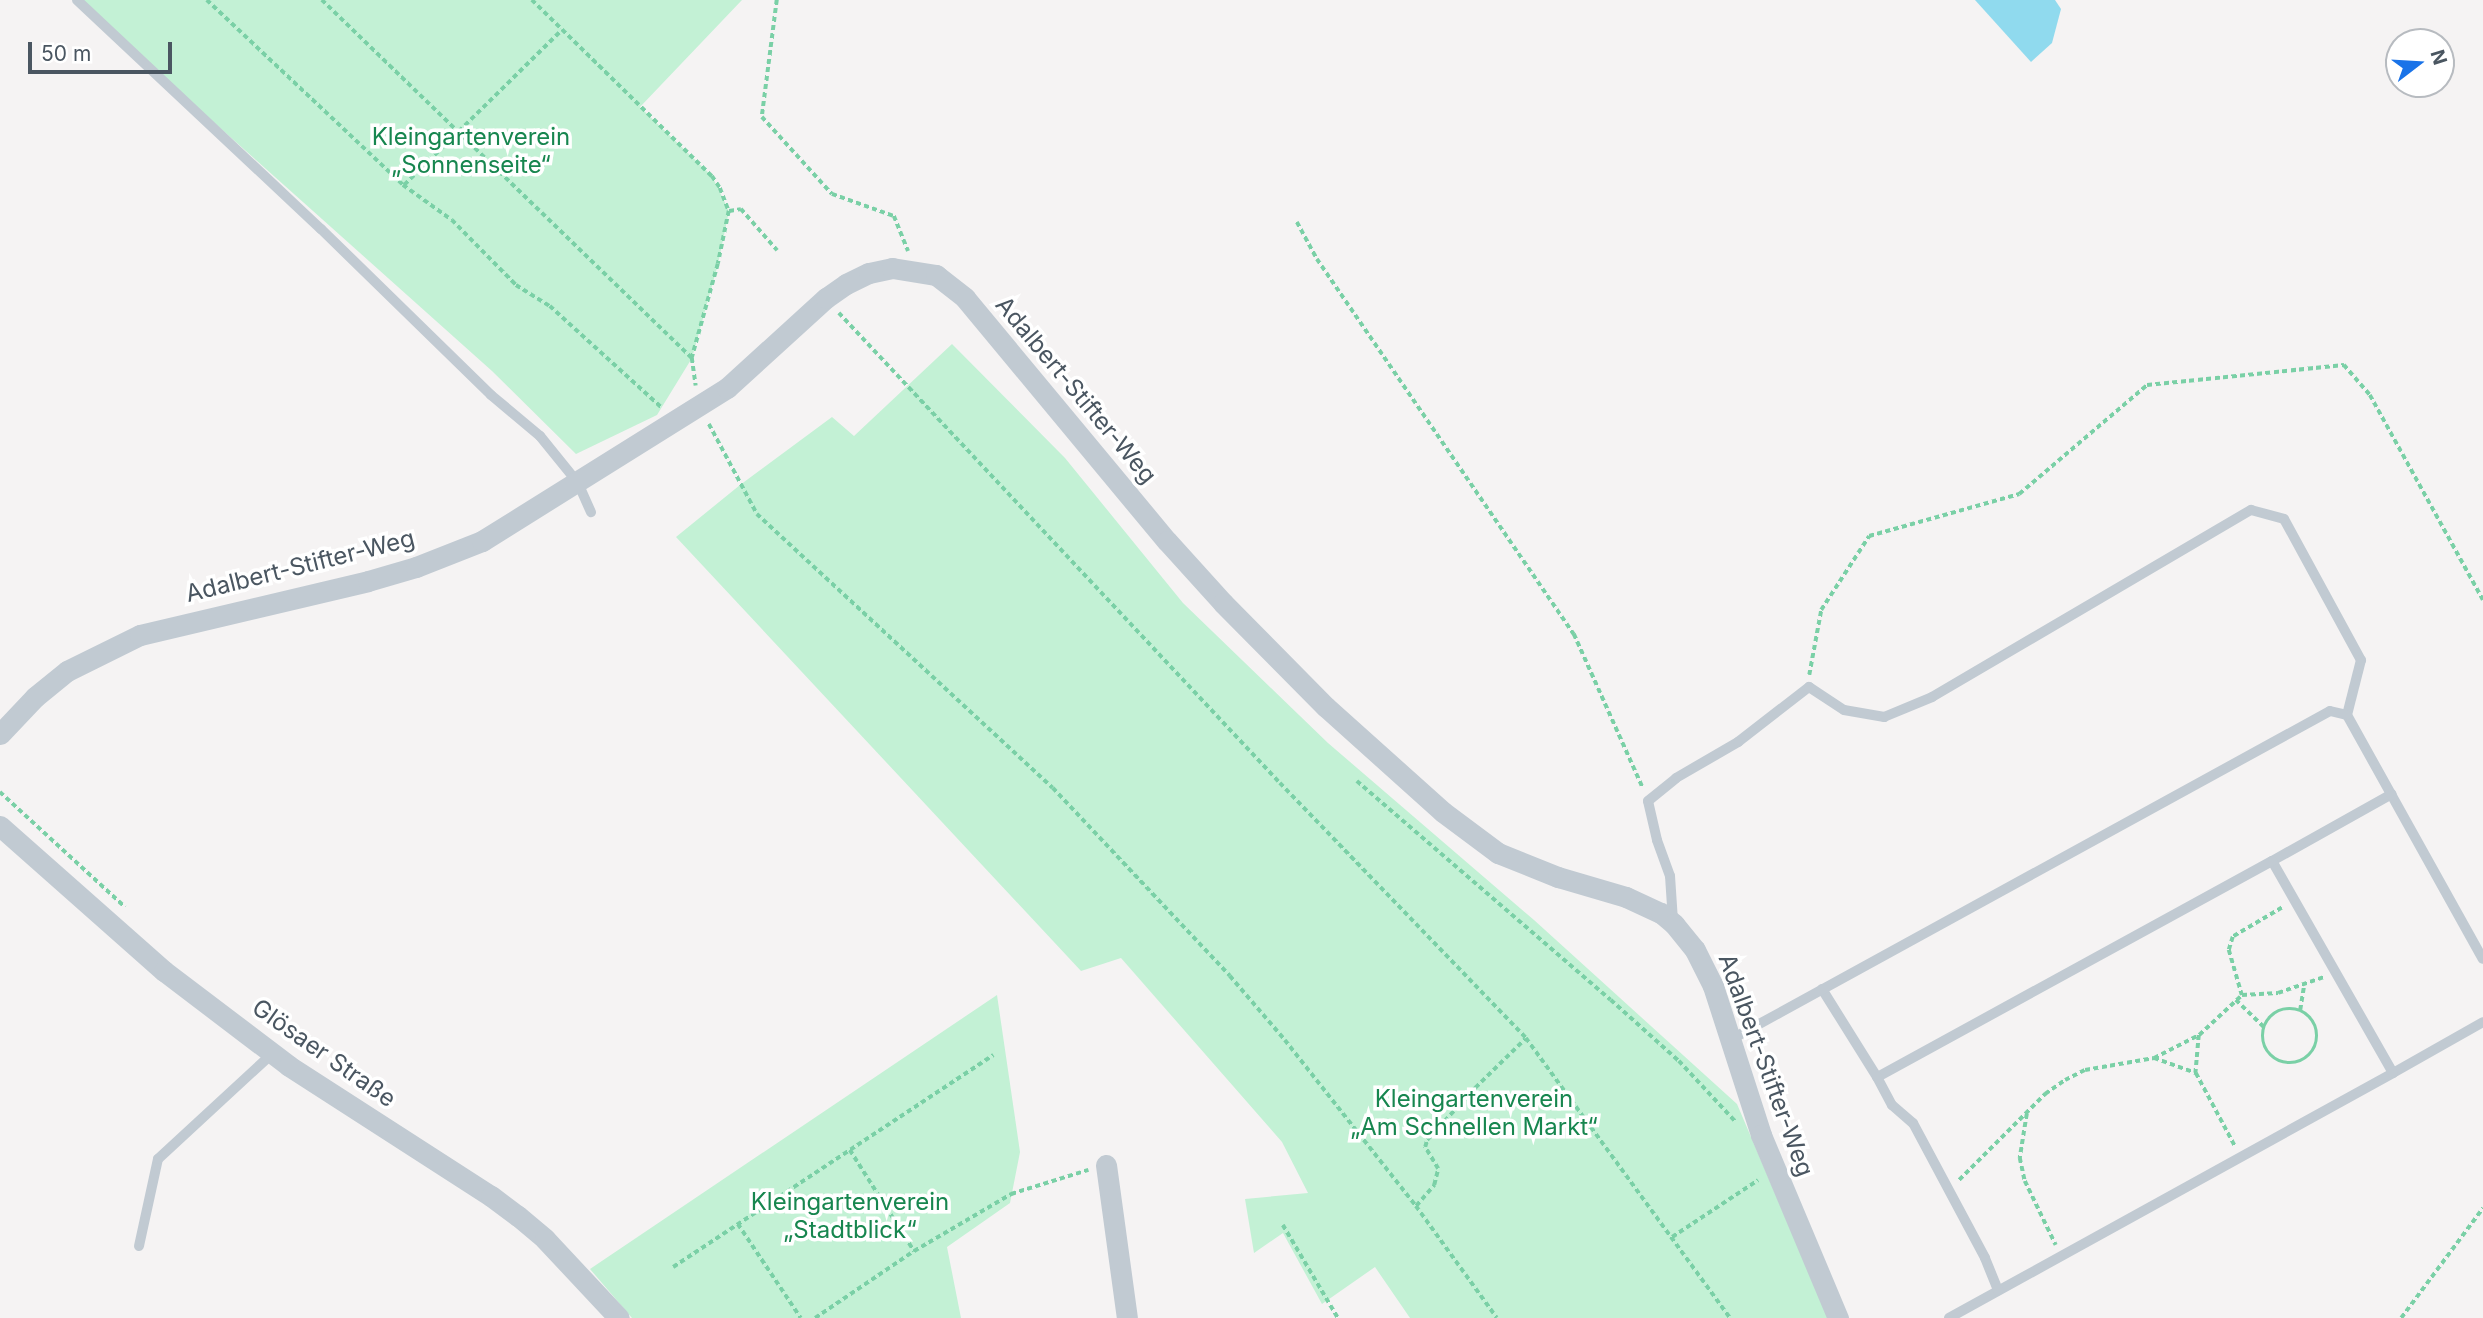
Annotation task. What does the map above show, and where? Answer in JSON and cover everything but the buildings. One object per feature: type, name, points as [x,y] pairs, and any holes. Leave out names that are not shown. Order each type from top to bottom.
[{"type":"street","name":"Adalbert-Stifter-Weg","points":[[0,734],[56,679],[103,650],[163,628],[416,567],[482,541],[677,421],[698,400],[751,369],[826,298],[869,273],[892,268],[936,275],[965,298],[1167,541],[1214,593],[1326,707],[1443,812],[1473,836],[1510,858],[1626,897],[1661,914],[1674,924],[1695,950],[1707,974],[1761,1135],[1838,1318]]},
{"type":"street","name":"Glösaer Straße","points":[[0,826],[164,971],[273,1053],[500,1203],[545,1239],[619,1318]]},
{"type":"street","points":[[1106,1165],[1127,1318]]},
{"type":"lane","points":[[77,0],[301,210],[491,395],[540,436],[578,483],[591,512]]},
{"type":"lane","points":[[1674,924],[1670,876],[1648,801],[1676,778],[1738,742],[1809,687],[1844,710],[1884,717],[1932,697],[2252,510],[2284,519],[2361,660],[2347,715],[2483,959]]},
{"type":"lane","points":[[1730,1040],[2330,711],[2347,715]]},
{"type":"lane","points":[[1877,1077],[2392,794]]},
{"type":"lane","points":[[2272,861],[2393,1073]]},
{"type":"lane","points":[[1822,989],[1892,1105],[1913,1123],[1950,1189],[1998,1290]]},
{"type":"lane","points":[[1949,1318],[2064,1257],[2483,1022]]},
{"type":"lane","points":[[139,1246],[158,1159],[273,1053]]},
{"type":"path","points":[[207,0],[403,185],[452,220],[516,285],[550,306],[677,421]]},
{"type":"path","points":[[322,0],[692,358],[695,362],[698,400],[757,514],[1053,788],[1164,903],[1285,1040],[1416,1206],[1497,1318]]},
{"type":"path","points":[[532,0],[712,176],[729,211],[718,264],[692,358]]},
{"type":"path","points":[[777,0],[762,117],[832,194],[894,216],[916,270]]},
{"type":"path","points":[[403,185],[562,30]]},
{"type":"path","points":[[729,211],[741,209],[777,250]]},
{"type":"path","points":[[1297,222],[1317,259],[1574,635],[1648,801]]},
{"type":"path","points":[[826,298],[1271,773],[1526,1038],[1730,1318]]},
{"type":"path","points":[[1809,687],[1809,668],[1821,610],[1869,536],[2019,494],[2147,385],[2344,365],[2370,395],[2483,600]]},
{"type":"path","points":[[1357,781],[1669,1052],[1729,1118],[1761,1135]]},
{"type":"path","points":[[2242,995],[2229,950],[2233,937],[2294,900]]},
{"type":"path","points":[[1950,1189],[2045,1094],[2085,1070],[2154,1058],[2199,1035],[2242,995],[2278,993],[2304,986],[2335,972]]},
{"type":"path","points":[[2300,1010],[2304,986]]},
{"type":"path","points":[[2236,1000],[2264,1027]]},
{"type":"path","points":[[2283,1009],[2300,1010],[2314,1022],[2317,1040],[2314,1048],[2301,1061],[2292,1063],[2275,1059],[2264,1045],[2264,1027],[2274,1013],[2283,1009]]},
{"type":"path","points":[[2199,1035],[2196,1073],[2241,1157]]},
{"type":"path","points":[[1416,1206],[1434,1185],[1438,1169],[1425,1147],[1427,1140],[1526,1038]]},
{"type":"path","points":[[673,1267],[993,1055]]},
{"type":"path","points":[[2154,1058],[2196,1073]]},
{"type":"path","points":[[2028,1112],[2020,1158],[2025,1181],[2064,1257]]},
{"type":"path","points":[[850,1150],[914,1251]]},
{"type":"path","points":[[815,1318],[914,1251],[1012,1194],[1106,1165]]},
{"type":"path","points":[[1672,1237],[1760,1178]]},
{"type":"path","points":[[2400,1318],[2483,1208]]},
{"type":"path","points":[[738,1224],[801,1318]]},
{"type":"path","points":[[1283,1225],[1338,1318]]},
{"type":"green space","name":"Kleingartenverein „Sonnenseite“","points":[[77,0],[742,0],[640,107],[712,176],[729,211],[718,264],[692,358],[657,415],[576,454],[492,371]]},
{"type":"green space","name":"Kleingartenverein „Am Schnellen Markt“","points":[[952,344],[1065,458],[1183,603],[1328,743],[1534,920],[1737,1104],[1828,1318],[1410,1318],[1375,1267],[1322,1304],[1283,1233],[1254,1253],[1245,1199],[1308,1193],[1282,1142],[1121,958],[1081,971],[676,537],[740,485],[832,417],[854,436]]},
{"type":"green space","name":"Kleingartenverein „Stadtblick“","points":[[997,995],[1020,1152],[1010,1203],[947,1247],[961,1318],[632,1318],[590,1269]]},
{"type":"water","points":[[1975,0],[2055,0],[2061,9],[2052,43],[2031,62]]}]
